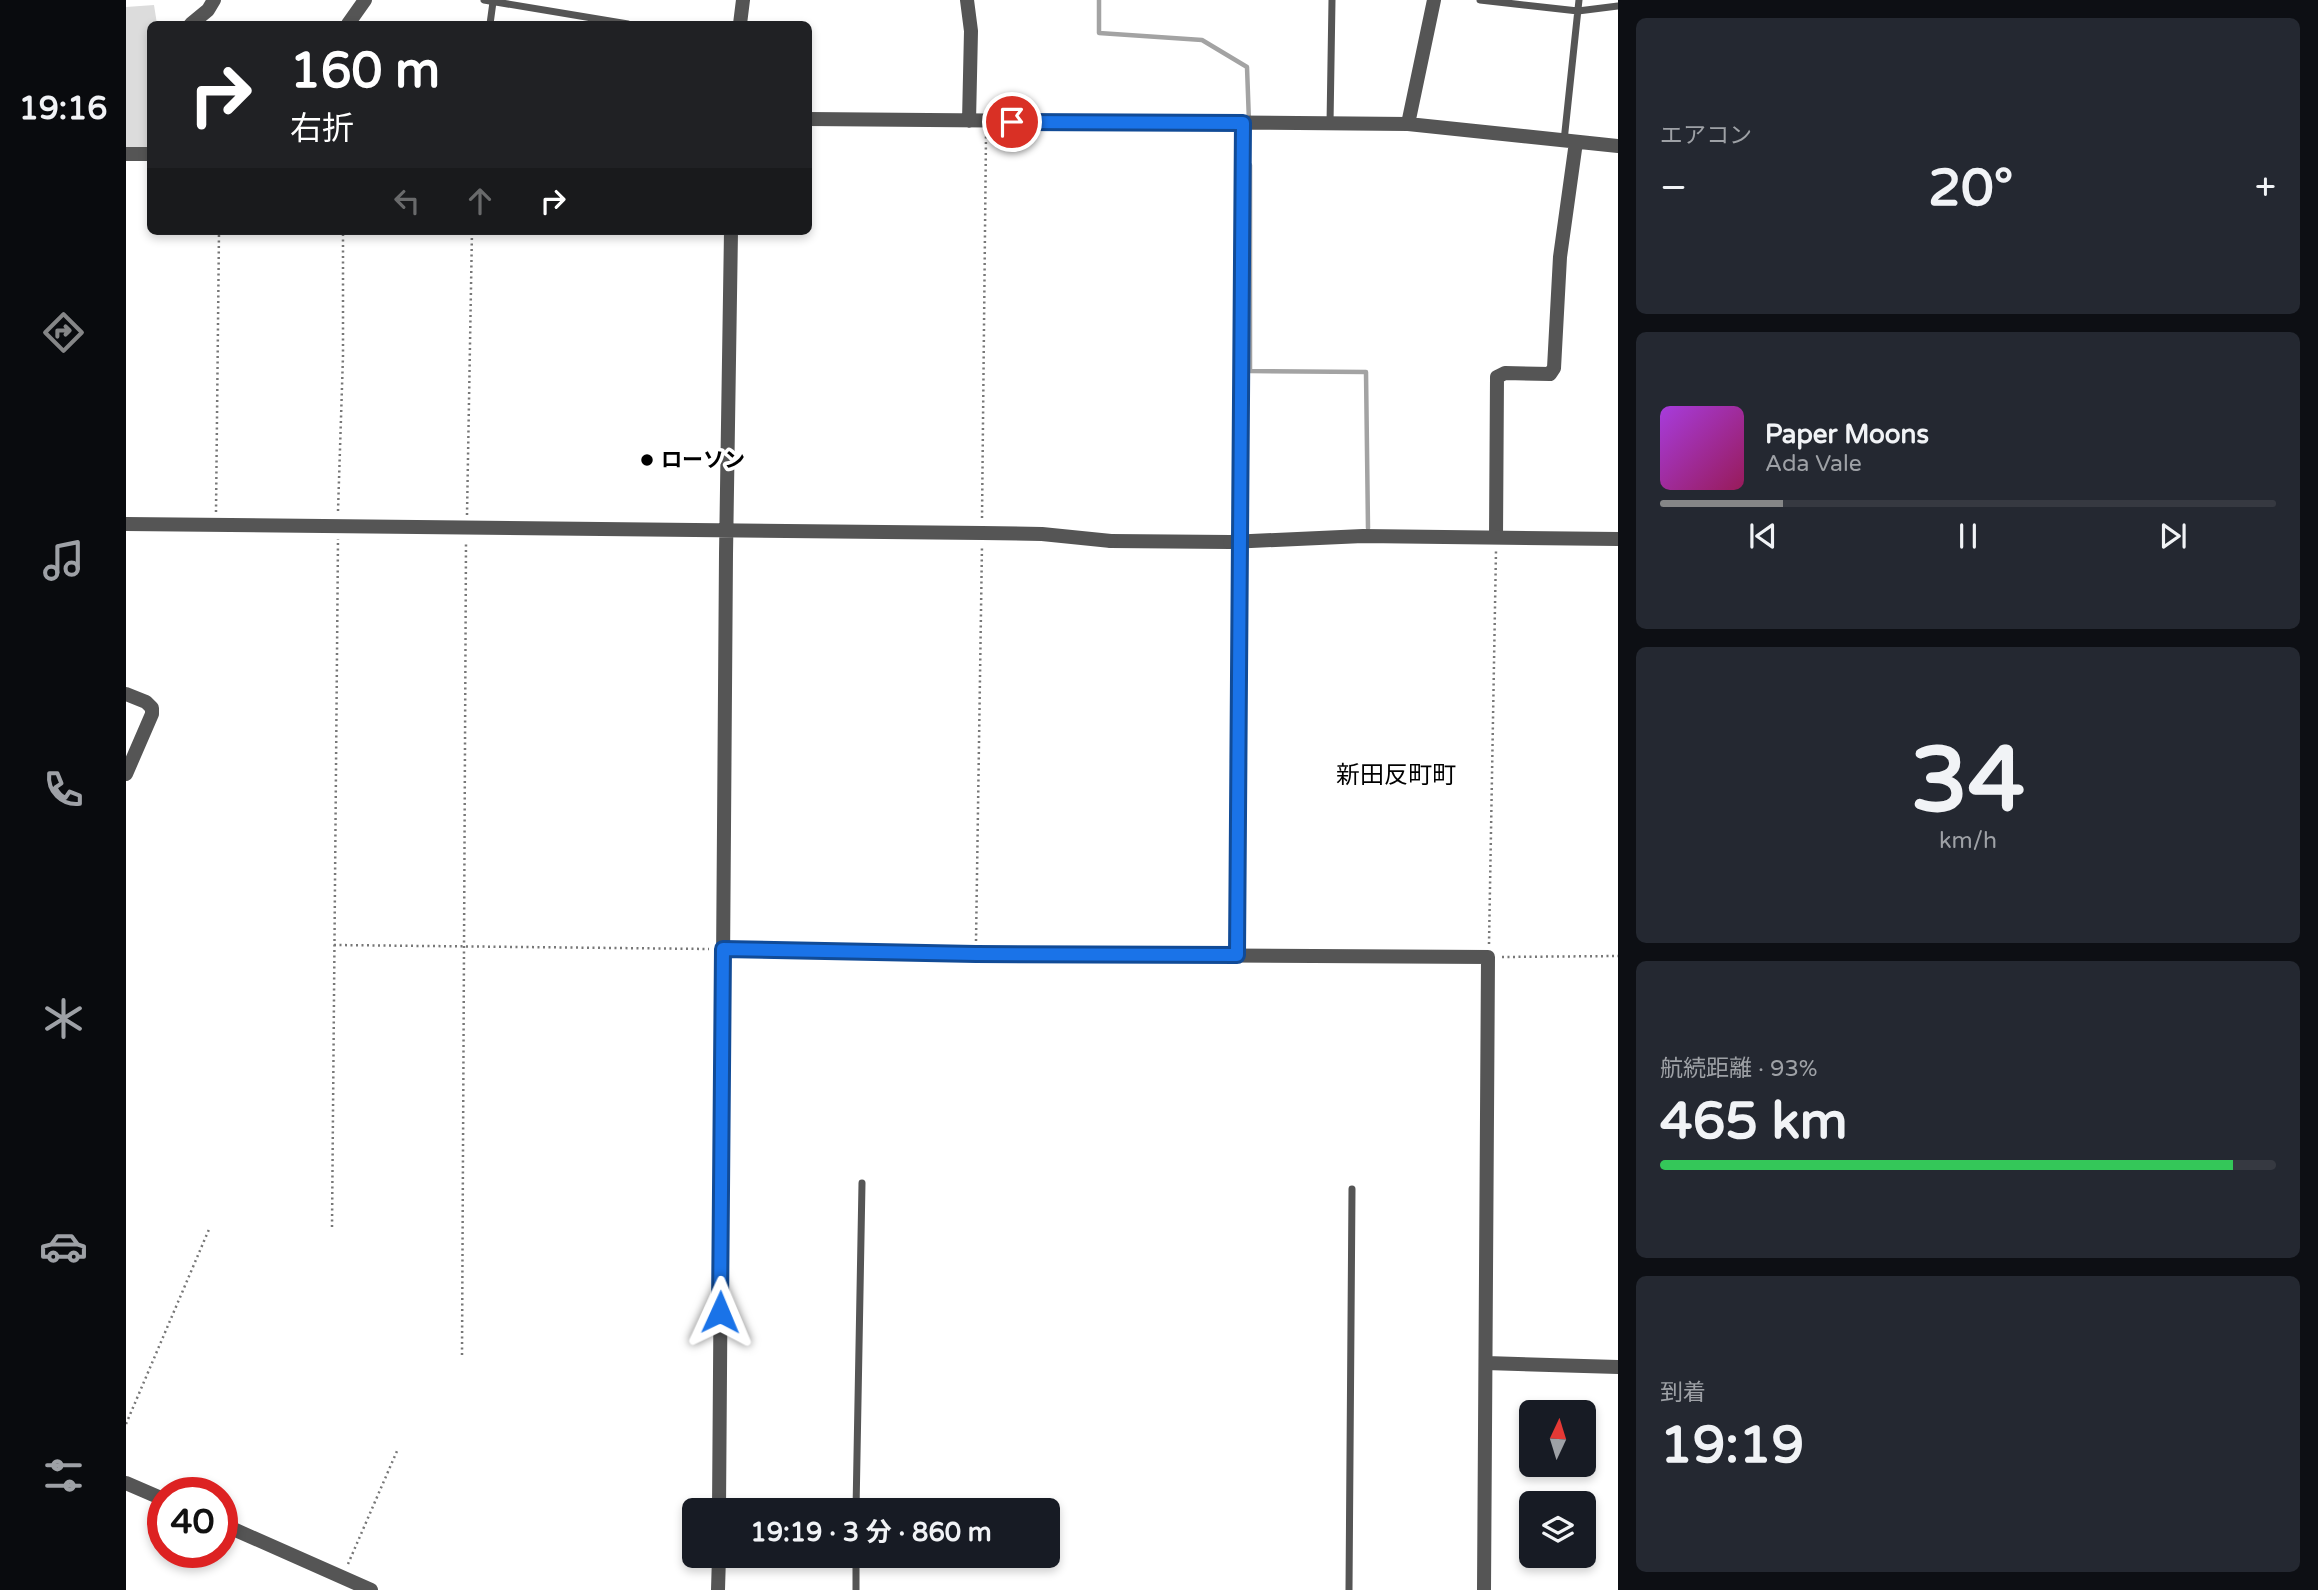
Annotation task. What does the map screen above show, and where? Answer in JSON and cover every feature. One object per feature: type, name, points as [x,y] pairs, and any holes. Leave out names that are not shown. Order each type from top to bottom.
[{"type":"street","points":[[195,21],[208,10],[214,0]]},
{"type":"street","points":[[350,21],[365,0]]},
{"type":"street","points":[[740,21],[743,0]]},
{"type":"street","points":[[967,0],[971,30],[969,121]]},
{"type":"street","points":[[1408,124],[1434,0]]},
{"type":"street","points":[[812,120],[1408,124],[1618,146]]},
{"type":"street","points":[[1237,955],[1235,542],[1243,123]]},
{"type":"street","points":[[1496,537],[1497,377],[1505,373],[1550,374],[1554,368],[1570,141]]},
{"type":"street","points":[[126,154],[147,154]]},
{"type":"street","points":[[719,1498],[726,530],[731,235]]},
{"type":"street","points":[[126,524],[1042,534],[1111,541],[1235,542],[1363,536],[1618,539]]},
{"type":"street","points":[[126,694],[146,702],[152,708],[152,714],[126,774]]},
{"type":"street","points":[[723,949],[976,954],[1488,957],[1484,1590]]},
{"type":"street","points":[[1486,1363],[1618,1367]]},
{"type":"street","points":[[126,1483],[147,1492]]},
{"type":"street","points":[[238,1531],[371,1590]]},
{"type":"street","points":[[718,1590],[719,1568]]},
{"type":"lane","points":[[484,0],[610,21]]},
{"type":"lane","points":[[1330,124],[1332,0]]},
{"type":"lane","points":[[1480,0],[1578,10],[1618,6]]},
{"type":"lane","points":[[1570,141],[1579,0]]},
{"type":"lane","points":[[490,21],[493,2]]},
{"type":"lane","points":[[856,1498],[862,1183]]},
{"type":"lane","points":[[1349,1590],[1352,1189]]},
{"type":"lane","points":[[856,1568],[856,1590]]},
{"type":"path","points":[[976,954],[986,122]]},
{"type":"path","points":[[216,526],[219,235]]},
{"type":"path","points":[[331,1227],[343,235]]},
{"type":"path","points":[[461,1355],[466,529],[472,235]]},
{"type":"path","points":[[1496,537],[1488,957],[1618,956]]},
{"type":"path","points":[[334,945],[723,949]]},
{"type":"path","points":[[126,1424],[210,1227]]},
{"type":"path","points":[[343,1576],[397,1451]]},
{"type":"shaded area","points":[[154,5],[157,21],[147,21],[147,147],[126,147],[126,7]]},
{"type":"waterway","points":[[1099,0],[1099,33],[1202,40],[1247,67],[1249,122]]},
{"type":"waterway","points":[[1250,165],[1250,371],[1366,372],[1368,528]]},
{"type":"place","name":"ローソン","points":[[647,460]]},
{"type":"district","name":"新田反町町","points":[[1396,775]]},
{"type":"route","points":[[720,1312],[723,949],[1237,955],[1243,123],[1012,122]]}]
